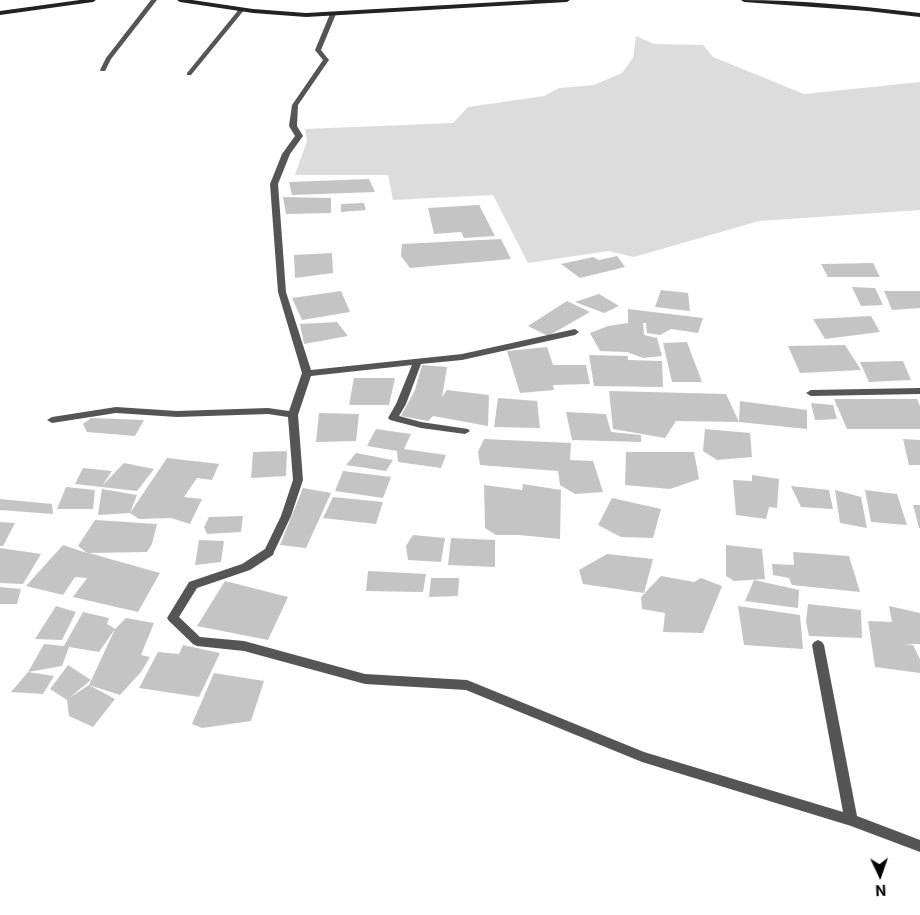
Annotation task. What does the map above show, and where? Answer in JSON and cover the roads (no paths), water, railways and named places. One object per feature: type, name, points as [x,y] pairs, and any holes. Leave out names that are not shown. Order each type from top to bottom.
[{"type":"street","points":[[0,13],[93,0]]},
{"type":"street","points":[[103,70],[108,59],[154,0]]},
{"type":"street","points":[[180,0],[242,10],[306,15],[567,0]]},
{"type":"street","points":[[744,0],[868,9],[920,15]]},
{"type":"street","points":[[189,74],[242,10]]},
{"type":"street","points":[[333,14],[318,50],[326,60],[295,105],[293,126],[299,136],[286,154],[274,184],[282,292],[307,373],[292,415],[298,480],[286,516],[269,552],[246,567],[193,585],[173,618],[197,641],[244,646],[365,679],[466,685],[642,757],[851,820],[920,846]]},
{"type":"street","points":[[307,373],[462,357],[575,332]]},
{"type":"street","points":[[417,363],[401,404],[393,418],[421,425],[465,431]]},
{"type":"street","points":[[811,393],[920,391]]},
{"type":"street","points":[[52,420],[116,410],[178,414],[268,411],[292,415]]},
{"type":"street","points":[[818,645],[851,820]]}]
